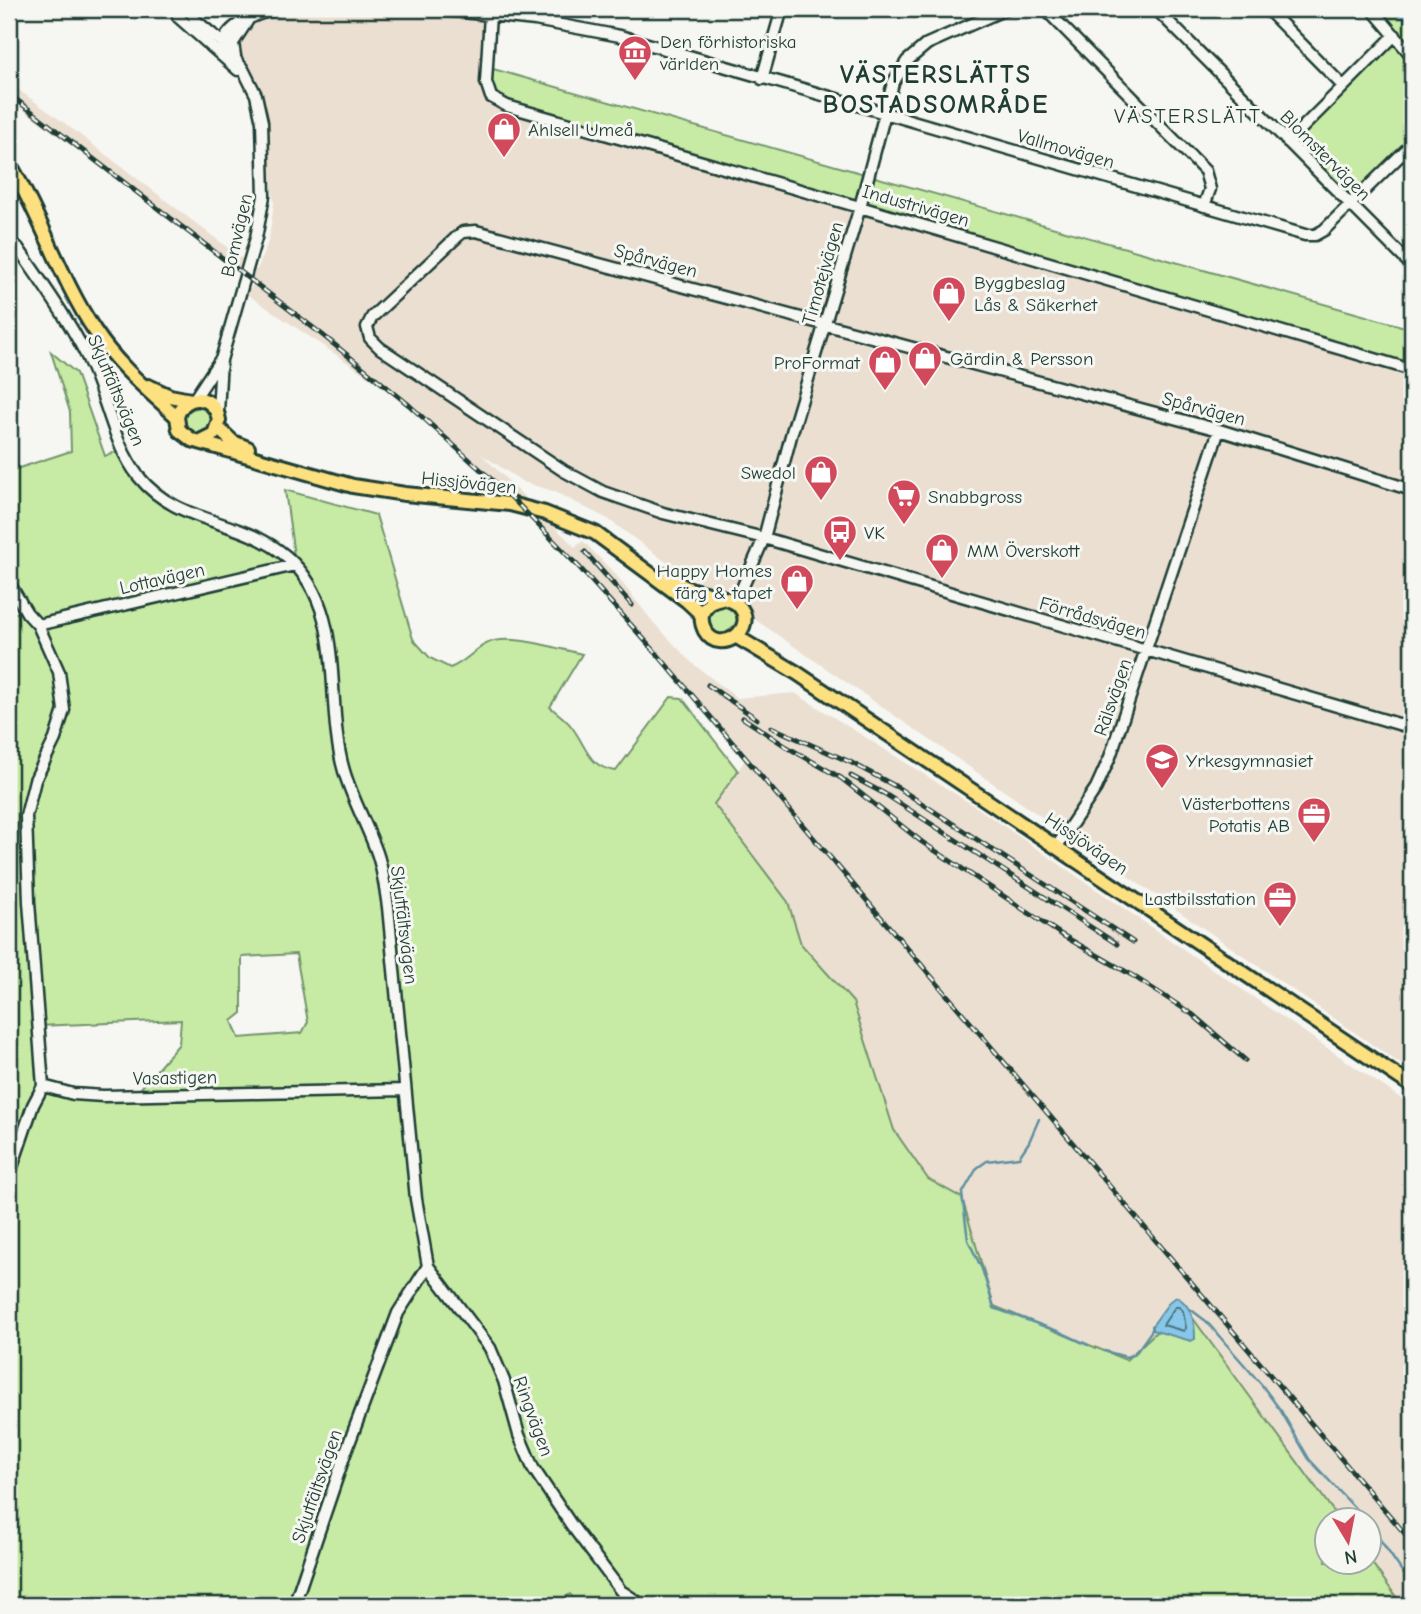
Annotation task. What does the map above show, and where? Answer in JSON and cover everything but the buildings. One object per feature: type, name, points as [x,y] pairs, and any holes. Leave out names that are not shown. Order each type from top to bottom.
[{"type":"main road","points":[[9,163],[26,191],[95,331],[138,382],[177,417]]},
{"type":"main road","points":[[9,173],[26,191]]},
{"type":"main road","points":[[138,382],[170,396],[193,399],[208,401],[218,412],[218,428],[209,438],[200,441],[184,436],[179,430],[179,410],[193,399]]},
{"type":"main road","name":"Hissjövägen","points":[[218,428],[233,442],[309,473]]},
{"type":"main road","name":"Hissjövägen","points":[[200,441],[380,491],[479,500],[545,513],[594,534],[687,601],[702,615]]},
{"type":"main road","name":"Hissjövägen","points":[[618,550],[676,583],[722,598]]},
{"type":"main road","points":[[722,598],[736,602],[745,620],[737,636],[726,641],[713,639],[704,628],[702,615],[711,602],[722,598]]},
{"type":"main road","name":"Hissjövägen","points":[[737,636],[1057,846],[1412,1086]]},
{"type":"street","name":"Bomvägen","points":[[190,9],[195,20],[223,45],[247,77],[256,95],[262,122],[264,196],[256,238],[221,359],[218,412]]},
{"type":"street","points":[[223,45],[256,15],[276,9]]},
{"type":"street","name":"Vallmovägen","points":[[436,9],[490,14],[620,36],[1305,235],[1315,235],[1324,230],[1350,205]]},
{"type":"street","points":[[762,79],[782,9]]},
{"type":"street","name":"Timotejvägen","points":[[736,602],[764,538],[893,83],[915,54],[940,37],[1006,9]]},
{"type":"street","points":[[1045,9],[1205,171],[1210,189],[1204,206]]},
{"type":"street","name":"Blomstervägen","points":[[1156,9],[1412,265]]},
{"type":"street","points":[[1268,9],[1343,86]]},
{"type":"street","points":[[1372,9],[1412,56]]},
{"type":"street","name":"Bomvägen","points":[[175,13],[217,44],[223,45]]},
{"type":"street","name":"Bomvägen","points":[[175,13],[232,58]]},
{"type":"street","name":"Industrivägen","points":[[490,14],[486,82],[488,92],[496,102],[1412,370]]},
{"type":"street","points":[[212,34],[232,35]]},
{"type":"street","points":[[232,35],[232,58]]},
{"type":"street","points":[[1288,142],[1395,35]]},
{"type":"street","points":[[1350,205],[1408,156],[1412,144]]},
{"type":"street","name":"Spårvägen","points":[[764,538],[618,499],[564,471],[380,348],[368,334],[368,322],[463,232],[487,233],[1219,430],[1412,491]]},
{"type":"street","name":"Skjutfältsvägen","points":[[9,241],[24,256],[80,344],[93,368],[120,444],[132,468],[150,490],[165,502],[194,516],[247,532],[266,542],[295,565],[307,579],[326,620],[344,771],[377,851],[382,870],[388,907],[416,1199],[428,1266],[398,1313],[345,1454],[295,1605]]},
{"type":"street","name":"Bomvägen","points":[[193,399],[221,359]]},
{"type":"street","name":"Rälsvägen","points":[[1057,846],[1096,788],[1110,757],[1219,430]]},
{"type":"street","name":"Förrådsvägen","points":[[764,538],[1412,728]]},
{"type":"street","name":"Lottavägen","points":[[38,625],[295,565]]},
{"type":"street","points":[[9,583],[27,613],[38,625],[59,673],[64,710],[55,739],[35,780],[26,816],[34,978],[43,1086],[33,1105],[9,1176]]},
{"type":"street","name":"Vasastigen","points":[[43,1086],[73,1094],[103,1096],[405,1090]]},
{"type":"street","name":"Ringvägen","points":[[428,1266],[490,1348],[533,1468],[621,1591],[642,1605]]},
{"type":"shaded area","points":[[277,9],[436,9],[490,14],[486,67],[1412,363],[1412,1072],[689,574],[677,570],[608,519],[553,491],[523,482],[481,454],[575,547],[583,541],[692,663],[737,698],[795,693],[976,807],[1412,1106],[1412,1605],[1402,1605],[1381,1576],[1382,1506],[1329,1506],[1184,1307],[1126,1360],[994,1306],[962,1198],[928,1179],[894,1130],[853,1002],[800,944],[788,902],[714,804],[746,759],[575,562],[454,444],[401,399],[241,290],[251,289],[253,282],[9,99],[9,83],[257,270],[269,239],[274,203],[262,122],[233,50],[249,20]]},
{"type":"green space","points":[[1379,9],[1412,9],[1412,139],[1352,196],[1298,151],[1299,134],[1400,33]]},
{"type":"green space","points":[[486,67],[1412,329],[1412,370],[497,102]]},
{"type":"green space","points":[[51,352],[76,373],[105,456],[123,449],[150,490],[247,532],[295,563],[285,490],[376,515],[413,639],[430,658],[450,668],[486,644],[507,640],[582,654],[550,707],[569,723],[593,760],[606,769],[616,771],[671,697],[682,698],[738,771],[714,804],[788,902],[801,944],[853,1002],[894,1130],[928,1179],[962,1198],[994,1306],[1126,1360],[1184,1306],[1330,1506],[1312,1506],[1312,1576],[1381,1576],[1402,1605],[579,1605],[570,1594],[554,1605],[9,1605],[9,613],[26,613],[9,581],[9,504],[13,470],[71,451],[70,412]],"holes":[[[296,954],[308,1022],[302,1033],[239,1038],[232,1021],[242,1013],[242,957]],[[181,1020],[179,1044],[135,1095],[73,1094],[43,1086],[38,1026]]]},
{"type":"green space","points":[[198,408],[208,412],[212,422],[208,432],[198,436],[188,432],[184,422],[188,412]]},
{"type":"green space","points":[[723,607],[733,611],[737,621],[733,631],[723,635],[713,631],[709,621],[713,611]]},
{"type":"water","points":[[1177,1297],[1192,1315],[1195,1339],[1191,1341],[1152,1330],[1152,1326],[1170,1301]]},
{"type":"waterway","points":[[1400,9],[1412,17]]},
{"type":"waterway","points":[[1039,1119],[1019,1157],[987,1161],[977,1168],[962,1194],[968,1240],[982,1269],[994,1308],[1088,1345]]},
{"type":"waterway","points":[[1190,1309],[1206,1321],[1261,1384],[1281,1411],[1309,1459],[1353,1506]]},
{"type":"waterway","points":[[1105,1351],[1126,1357],[1135,1354],[1152,1330]]},
{"type":"waterway","points":[[1382,1542],[1412,1586]]},
{"type":"railway","points":[[9,94],[320,333],[409,405],[512,498],[579,567],[658,655],[1412,1542]]},
{"type":"railway","points":[[585,552],[632,605]]},
{"type":"railway","points":[[708,685],[757,719]]},
{"type":"railway","points":[[743,718],[841,778],[922,842],[1062,935],[1192,1014],[1245,1060]]},
{"type":"railway","points":[[771,727],[850,762],[897,787],[1133,942]]},
{"type":"railway","points":[[851,776],[885,794],[1117,944]]},
{"type":"place","name":"Den förhistoriska världen","points":[[635,82]]},
{"type":"place","name":"Ahlsell Umeå","points":[[504,159]]},
{"type":"place","name":"Byggbeslag Lås & Säkerhet","points":[[949,323]]},
{"type":"place","name":"Gärdin & Persson","points":[[925,388]]},
{"type":"place","name":"ProFormat","points":[[885,392]]},
{"type":"place","name":"Swedol","points":[[821,502]]},
{"type":"place","name":"Snabbgross","points":[[904,526]]},
{"type":"place","name":"VK","points":[[840,562]]},
{"type":"place","name":"MM Överskott","points":[[942,580]]},
{"type":"place","name":"Happy Homes färg & tapet","points":[[797,611]]},
{"type":"place","name":"Yrkesgymnasiet","points":[[1162,790]]},
{"type":"place","name":"Västerbottens Potatis AB","points":[[1314,844]]},
{"type":"place","name":"Lastbilsstation","points":[[1280,928]]},
{"type":"district","name":"VÄSTERSLÄTTS BOSTADSOMRÅDE","points":[[936,88]]},
{"type":"district","name":"VÄSTERSLÄTT","points":[[1188,116]]}]
